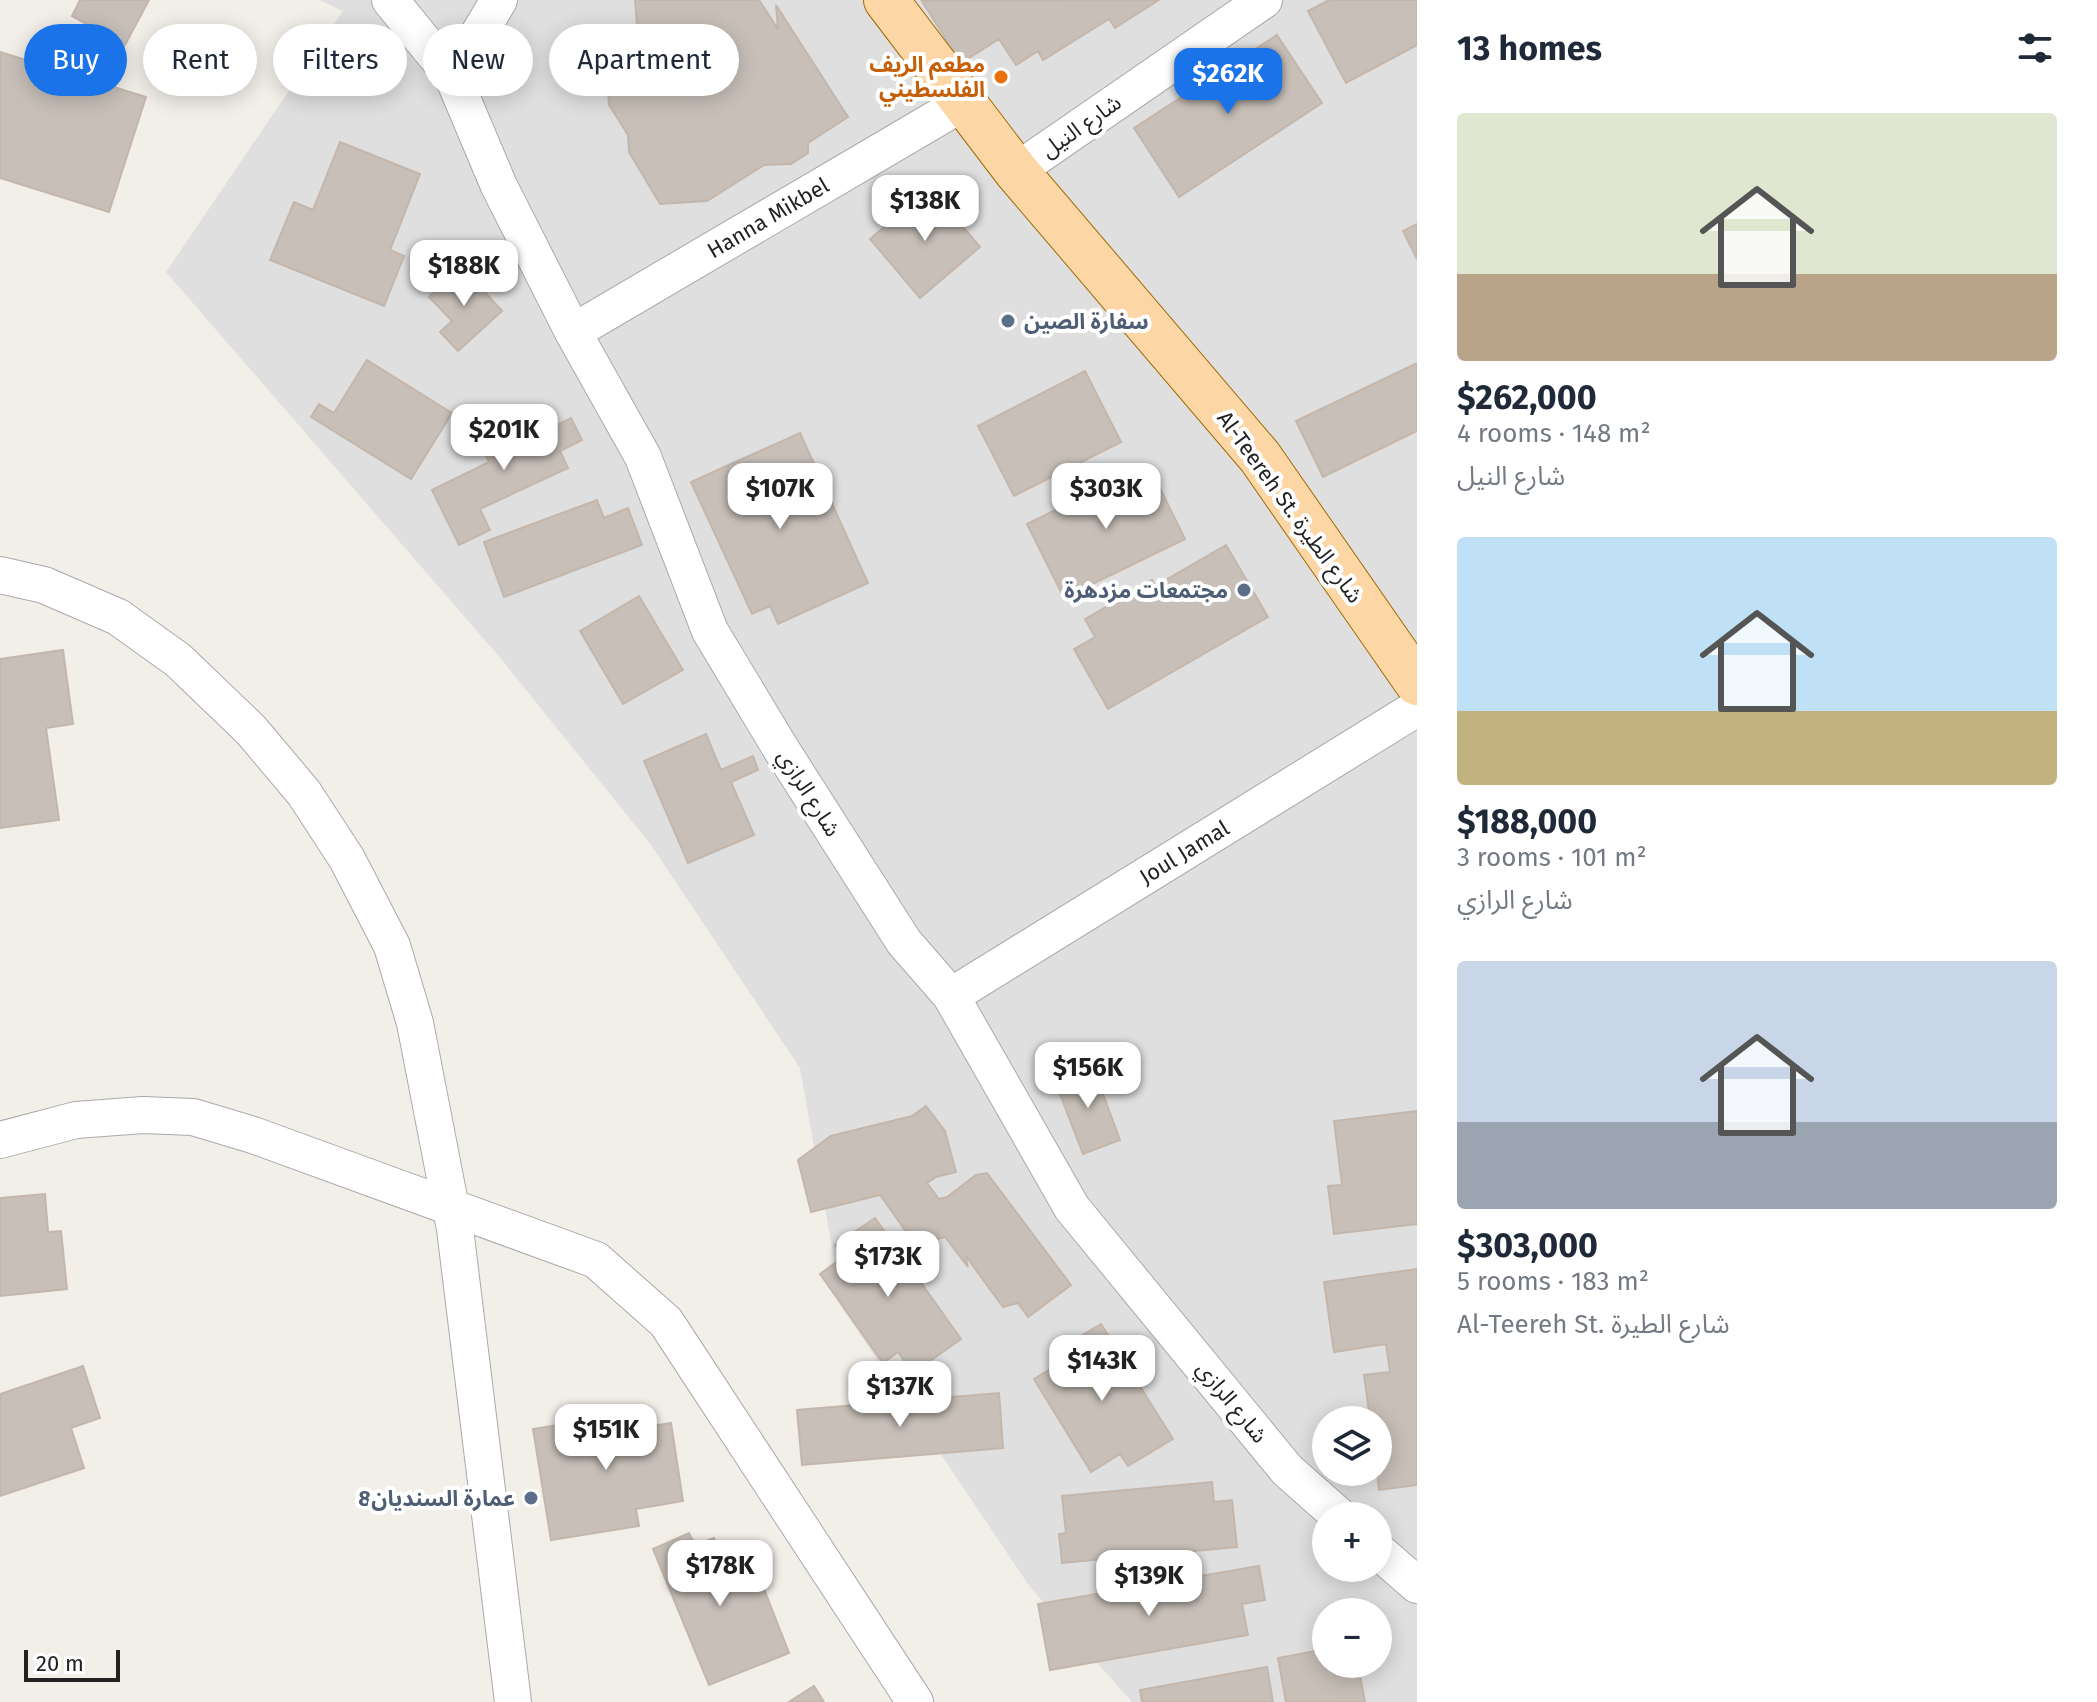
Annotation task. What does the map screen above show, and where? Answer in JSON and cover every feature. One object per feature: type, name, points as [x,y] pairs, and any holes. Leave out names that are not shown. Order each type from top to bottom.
[{"type":"main road","name":"Al-Teereh St. شارع الطيرة","points":[[886,0],[1016,171],[1260,457],[1417,683]]},
{"type":"street","name":"شارع الرازي","points":[[390,0],[423,40]]},
{"type":"street","points":[[485,24],[499,0]]},
{"type":"street","name":"شارع النيل","points":[[1016,171],[1264,0]]},
{"type":"street","name":"شارع الرازي","points":[[461,96],[499,186],[573,332],[643,457],[710,631],[904,942],[951,996],[1072,1208],[1287,1470],[1323,1502]]},
{"type":"street","name":"Hanna Mikbel","points":[[573,332],[963,103]]},
{"type":"street","points":[[0,575],[44,585],[118,617],[178,660],[251,730],[304,793],[347,859],[392,946],[415,1023],[450,1206],[513,1702]]},
{"type":"street","name":"Joul Jamal","points":[[951,996],[1417,708]]},
{"type":"street","points":[[0,1140],[76,1120],[143,1115],[193,1117],[253,1135],[596,1260],[666,1322],[915,1702]]},
{"type":"street","points":[[1392,1563],[1417,1585]]},
{"type":"shaded area","points":[[319,0],[1417,0],[1417,1702],[1132,1702],[1030,1587],[843,1309],[800,1068],[651,845],[502,660],[166,272],[285,96],[407,96],[407,24],[334,24],[343,11]]},
{"type":"building","points":[[80,0],[149,0],[127,41],[127,24],[87,24],[72,16]]},
{"type":"building","points":[[635,0],[759,0],[778,29],[776,5],[848,117],[808,143],[808,153],[791,164],[764,165],[707,201],[660,204],[629,152],[628,135],[609,105],[608,96],[739,96],[739,24],[637,24]]},
{"type":"building","points":[[1159,0],[1115,28],[1109,19],[1043,60],[1038,51],[1016,65],[999,39],[961,63],[922,1]]},
{"type":"building","points":[[1329,0],[1417,0],[1417,45],[1346,83],[1308,11]]},
{"type":"building","points":[[1277,35],[1322,103],[1179,197],[1134,128]]},
{"type":"building","points":[[0,52],[24,59],[24,96],[127,96],[127,91],[146,97],[109,212],[0,178]]},
{"type":"building","points":[[340,142],[420,174],[390,250],[404,256],[384,306],[270,260],[294,202],[313,210]]},
{"type":"building","points":[[930,188],[980,247],[920,298],[870,239]]},
{"type":"building","points":[[1417,224],[1417,259],[1403,231]]},
{"type":"building","points":[[462,267],[502,311],[458,351],[440,332],[452,321],[429,297]]},
{"type":"building","points":[[367,360],[452,413],[411,479],[311,417],[319,404],[334,413]]},
{"type":"building","points":[[1417,363],[1417,431],[1323,477],[1296,421]]},
{"type":"building","points":[[1085,371],[1121,442],[1014,496],[978,426]]},
{"type":"building","points":[[537,414],[545,431],[571,418],[582,440],[560,451],[568,468],[480,509],[490,530],[459,545],[432,490],[489,462],[479,442]]},
{"type":"building","points":[[800,433],[868,583],[778,624],[770,606],[752,614],[691,482]]},
{"type":"building","points":[[1148,464],[1185,539],[1064,598],[1027,524]]},
{"type":"building","points":[[597,500],[604,518],[628,508],[642,545],[504,597],[484,542]]},
{"type":"building","points":[[1226,545],[1268,617],[1108,709],[1074,649],[1095,637],[1085,619],[1152,580],[1155,586]]},
{"type":"building","points":[[639,596],[683,670],[623,704],[580,631]]},
{"type":"building","points":[[63,650],[73,724],[46,728],[59,820],[0,828],[0,659]]},
{"type":"building","points":[[706,734],[721,770],[753,756],[758,770],[731,782],[754,835],[688,863],[644,761]]},
{"type":"building","points":[[1093,1067],[1120,1140],[1083,1154],[1055,1081]]},
{"type":"building","points":[[926,1106],[945,1131],[956,1172],[936,1177],[927,1183],[939,1199],[947,1197],[976,1175],[987,1173],[1071,1285],[1028,1317],[1018,1303],[1003,1307],[965,1255],[968,1267],[945,1237],[915,1244],[880,1195],[811,1212],[798,1160],[831,1136],[912,1116]]},
{"type":"building","points":[[1417,1111],[1417,1224],[1334,1234],[1328,1186],[1342,1185],[1334,1121]]},
{"type":"building","points":[[45,1194],[48,1232],[61,1231],[67,1289],[0,1296],[0,1198]]},
{"type":"building","points":[[875,1218],[961,1339],[913,1373],[898,1352],[883,1363],[820,1274],[843,1257],[835,1245]]},
{"type":"building","points":[[1417,1269],[1417,1485],[1379,1490],[1379,1486],[1392,1486],[1392,1406],[1368,1406],[1364,1375],[1390,1372],[1386,1344],[1334,1352],[1324,1282]]},
{"type":"building","points":[[1101,1324],[1173,1439],[1128,1466],[1120,1454],[1091,1472],[1034,1379],[1068,1358],[1062,1347]]},
{"type":"building","points":[[83,1366],[100,1418],[71,1428],[84,1468],[0,1496],[0,1394]]},
{"type":"building","points":[[999,1393],[1003,1448],[802,1465],[797,1410]]},
{"type":"building","points":[[651,1410],[653,1426],[671,1423],[683,1501],[636,1509],[639,1526],[551,1540],[533,1429]]},
{"type":"building","points":[[1212,1482],[1214,1502],[1232,1500],[1237,1547],[1062,1563],[1059,1534],[1066,1533],[1062,1496]]},
{"type":"building","points":[[689,1533],[695,1545],[714,1538],[721,1557],[739,1549],[754,1587],[762,1584],[789,1653],[709,1685],[653,1549]]},
{"type":"building","points":[[1259,1566],[1265,1600],[1242,1604],[1248,1635],[1050,1670],[1038,1604]]},
{"type":"building","points":[[1312,1652],[1312,1678],[1361,1678],[1365,1702],[1286,1702],[1278,1658]]},
{"type":"building","points":[[1267,1667],[1273,1702],[1142,1702],[1140,1690]]},
{"type":"building","points":[[814,1686],[824,1702],[789,1702]]},
{"type":"place","name":"مطعم الريف الفلسطيني","points":[[1001,77]]},
{"type":"place","name":"سفارة الصين","points":[[1008,321]]},
{"type":"place","name":"مجتمعات مزدهرة","points":[[1244,590]]},
{"type":"place","name":"عمارة السنديان8","points":[[531,1498]]}]
